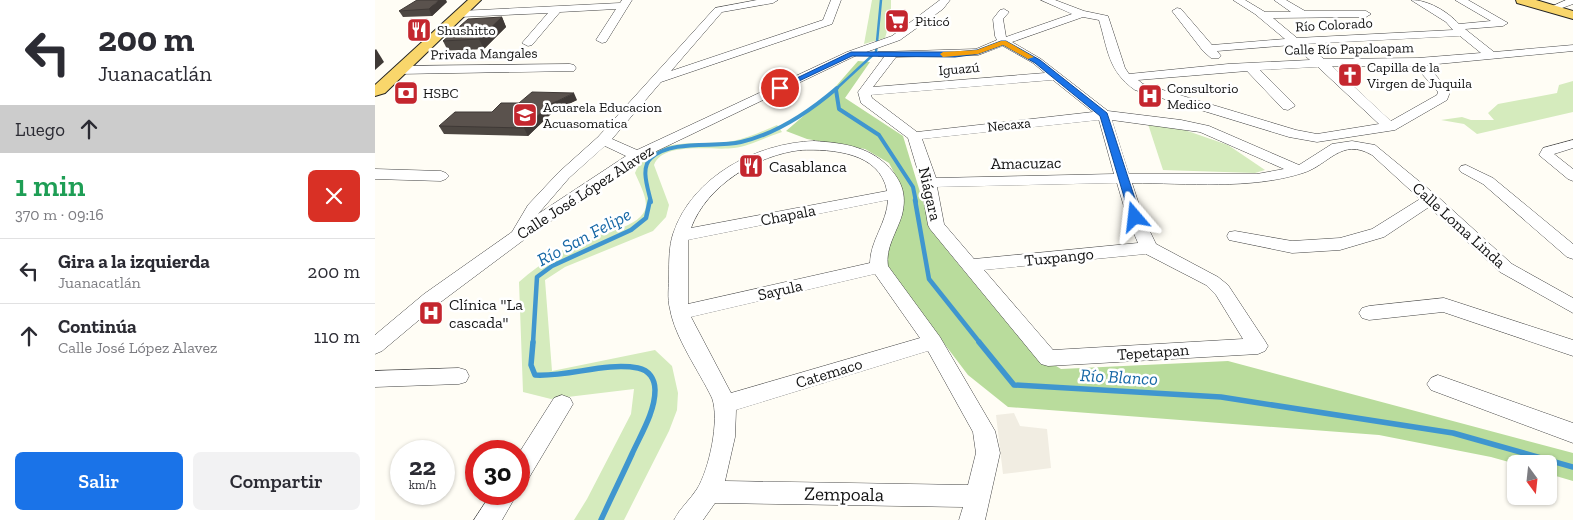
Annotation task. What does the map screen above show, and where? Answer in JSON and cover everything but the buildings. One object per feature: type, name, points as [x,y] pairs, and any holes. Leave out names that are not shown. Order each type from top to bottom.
[{"type":"main road","points":[[376,95],[398,70],[475,0]]},
{"type":"main road","points":[[1522,0],[1573,15]]},
{"type":"street","points":[[519,234],[534,208],[564,175],[603,140],[719,10],[773,0]]},
{"type":"street","points":[[653,82],[828,22],[836,0]]},
{"type":"street","name":"Calle José López Alavez","points":[[375,346],[431,299],[519,234],[637,155],[896,38],[925,18],[945,0]]},
{"type":"street","points":[[1047,0],[1082,14],[1104,18],[1119,68],[1126,78],[1139,87],[1294,134],[1317,138],[1390,127],[1442,97],[1445,92],[1418,62]]},
{"type":"street","points":[[1238,0],[1262,15],[1321,64],[1390,127]]},
{"type":"street","points":[[1279,0],[1304,15]]},
{"type":"street","points":[[1279,0],[1284,0]]},
{"type":"street","points":[[1415,0],[1450,20],[1459,30],[1493,56]]},
{"type":"street","name":"Río Colorado","points":[[1207,49],[1459,30],[1503,23],[1460,0]]},
{"type":"street","points":[[1551,9],[1573,1]]},
{"type":"street","points":[[460,14],[625,3]]},
{"type":"street","points":[[601,40],[625,3]]},
{"type":"street","points":[[1174,8],[1207,49],[1228,68]]},
{"type":"street","points":[[529,43],[557,9]]},
{"type":"street","points":[[1004,12],[999,19],[1000,36],[1004,42],[1037,61],[1104,115],[1135,217],[1149,248]]},
{"type":"street","points":[[867,52],[893,54],[973,53],[987,50],[1032,30],[1082,14]]},
{"type":"street","points":[[1262,15],[1366,14]]},
{"type":"street","name":"Calle Río Papaloapam","points":[[1126,78],[1228,68],[1418,62],[1573,48]]},
{"type":"street","points":[[893,54],[864,92],[866,100],[914,136]]},
{"type":"street","points":[[1249,67],[1288,106]]},
{"type":"street","name":"Privada Mangales","points":[[398,70],[570,68]]},
{"type":"street","name":"Iguazú","points":[[864,92],[1056,76]]},
{"type":"street","name":"Necaxa","points":[[914,136],[1104,115],[1181,124],[1204,129],[1299,170]]},
{"type":"street","name":"Niágara","points":[[914,136],[929,183],[935,225],[1048,358]]},
{"type":"street","points":[[603,140],[637,155]]},
{"type":"street","points":[[1573,144],[1548,151],[1546,155],[1573,176]]},
{"type":"street","points":[[687,520],[709,492],[726,433],[725,404],[680,313],[678,292],[680,236],[694,206],[732,170],[761,154],[789,146],[819,145],[845,149],[869,157],[886,172],[897,194],[895,213],[877,257],[879,267],[933,342],[984,431],[988,453],[973,520]]},
{"type":"street","name":"Amacuzac","points":[[929,183],[1124,178],[1257,179],[1299,170],[1337,147],[1352,145],[1370,148],[1377,152]]},
{"type":"street","name":"Calle Loma Linda","points":[[1377,152],[1506,268],[1573,306]]},
{"type":"street","points":[[1466,170],[1488,181],[1573,253]]},
{"type":"street","points":[[375,174],[441,176]]},
{"type":"street","name":"Chapala","points":[[680,236],[897,194]]},
{"type":"street","points":[[1235,236],[1292,248],[1340,244],[1378,233],[1431,199]]},
{"type":"street","name":"Tuxpango","points":[[969,266],[1149,248]]},
{"type":"street","name":"Tepetapan","points":[[1048,358],[1258,346],[1222,290],[1212,281],[1149,248]]},
{"type":"street","name":"Sayula","points":[[680,313],[879,267]]},
{"type":"street","points":[[1369,313],[1444,305],[1573,348]]},
{"type":"street","name":"Catemaco","points":[[725,404],[933,342]]},
{"type":"street","points":[[375,379],[459,376]]},
{"type":"street","points":[[1438,384],[1573,433]]},
{"type":"street","points":[[530,455],[562,404]]},
{"type":"street","name":"Zempoala","points":[[709,492],[979,496]]},
{"type":"street","points":[[487,520],[497,505]]},
{"type":"green space","points":[[872,0],[891,0],[891,17],[885,38],[864,44]]},
{"type":"green space","points":[[858,61],[870,62],[845,98],[903,136],[930,225],[951,255],[1029,349],[1061,369],[1228,361],[1573,453],[1573,481],[1557,476],[1557,455],[1507,455],[1507,461],[1379,435],[1008,407],[968,375],[880,259],[899,182],[889,163],[865,149],[807,139],[786,131],[830,93]]},
{"type":"green space","points":[[1573,81],[1573,112],[1477,134],[1464,124],[1441,120],[1462,117],[1471,120],[1494,120],[1488,113],[1498,104],[1557,93],[1559,85]]},
{"type":"green space","points":[[1148,124],[1176,127],[1228,145],[1265,170],[1255,173],[1163,170]]},
{"type":"green space","points":[[777,125],[782,132],[746,145],[725,149],[678,150],[667,153],[659,158],[654,165],[669,205],[666,217],[653,231],[565,267],[545,280],[552,371],[655,350],[672,366],[678,393],[677,410],[669,431],[624,520],[574,520],[587,499],[631,414],[634,389],[551,399],[523,392],[519,282],[532,271],[573,244],[624,227],[640,217],[645,210],[646,201],[635,173],[643,160],[653,152],[678,144],[733,141]]},
{"type":"shaded area","points":[[1014,413],[1020,426],[1047,429],[1051,468],[1003,474],[996,415]]},
{"type":"waterway","name":"Río San Felipe","points":[[835,90],[876,52],[881,0]]},
{"type":"waterway","name":"Río San Felipe","points":[[651,202],[645,173],[646,167],[651,158],[660,152],[682,146],[731,144],[767,134],[792,121],[837,88]]},
{"type":"waterway","name":"Río Blanco","points":[[836,90],[839,109],[879,135],[913,187],[916,202]]},
{"type":"waterway","name":"Río San Felipe","points":[[533,343],[537,277],[552,266],[631,230],[646,218],[650,200]]},
{"type":"waterway","name":"Río Blanco","points":[[915,200],[929,279],[980,343]]},
{"type":"waterway","name":"Río San Felipe","points":[[533,342],[531,365],[535,375],[625,367],[638,368],[645,371],[654,382],[655,390],[650,415],[601,520]]},
{"type":"waterway","name":"Río Blanco","points":[[979,342],[1014,385],[1221,397],[1453,433],[1573,467]]},
{"type":"slow traffic","points":[[943,54],[978,52],[1004,42],[1030,57]]},
{"type":"place","name":"Piticó","points":[[897,21]]},
{"type":"place","name":"Shushitto","points":[[419,30]]},
{"type":"place","name":"Capilla de la Virgen de Juquila","points":[[1350,75]]},
{"type":"place","name":"HSBC","points":[[406,93]]},
{"type":"place","name":"Consultorio Medico","points":[[1150,96]]},
{"type":"place","name":"Acuarela Educacion Acuasomatica","points":[[525,115]]},
{"type":"place","name":"Casablanca","points":[[751,166]]},
{"type":"place","name":"Clínica \"La cascada\"","points":[[431,313]]},
{"type":"route","points":[[780,88],[851,54],[955,54],[987,50],[1004,42],[1037,61],[1104,115],[1135,217]]}]
